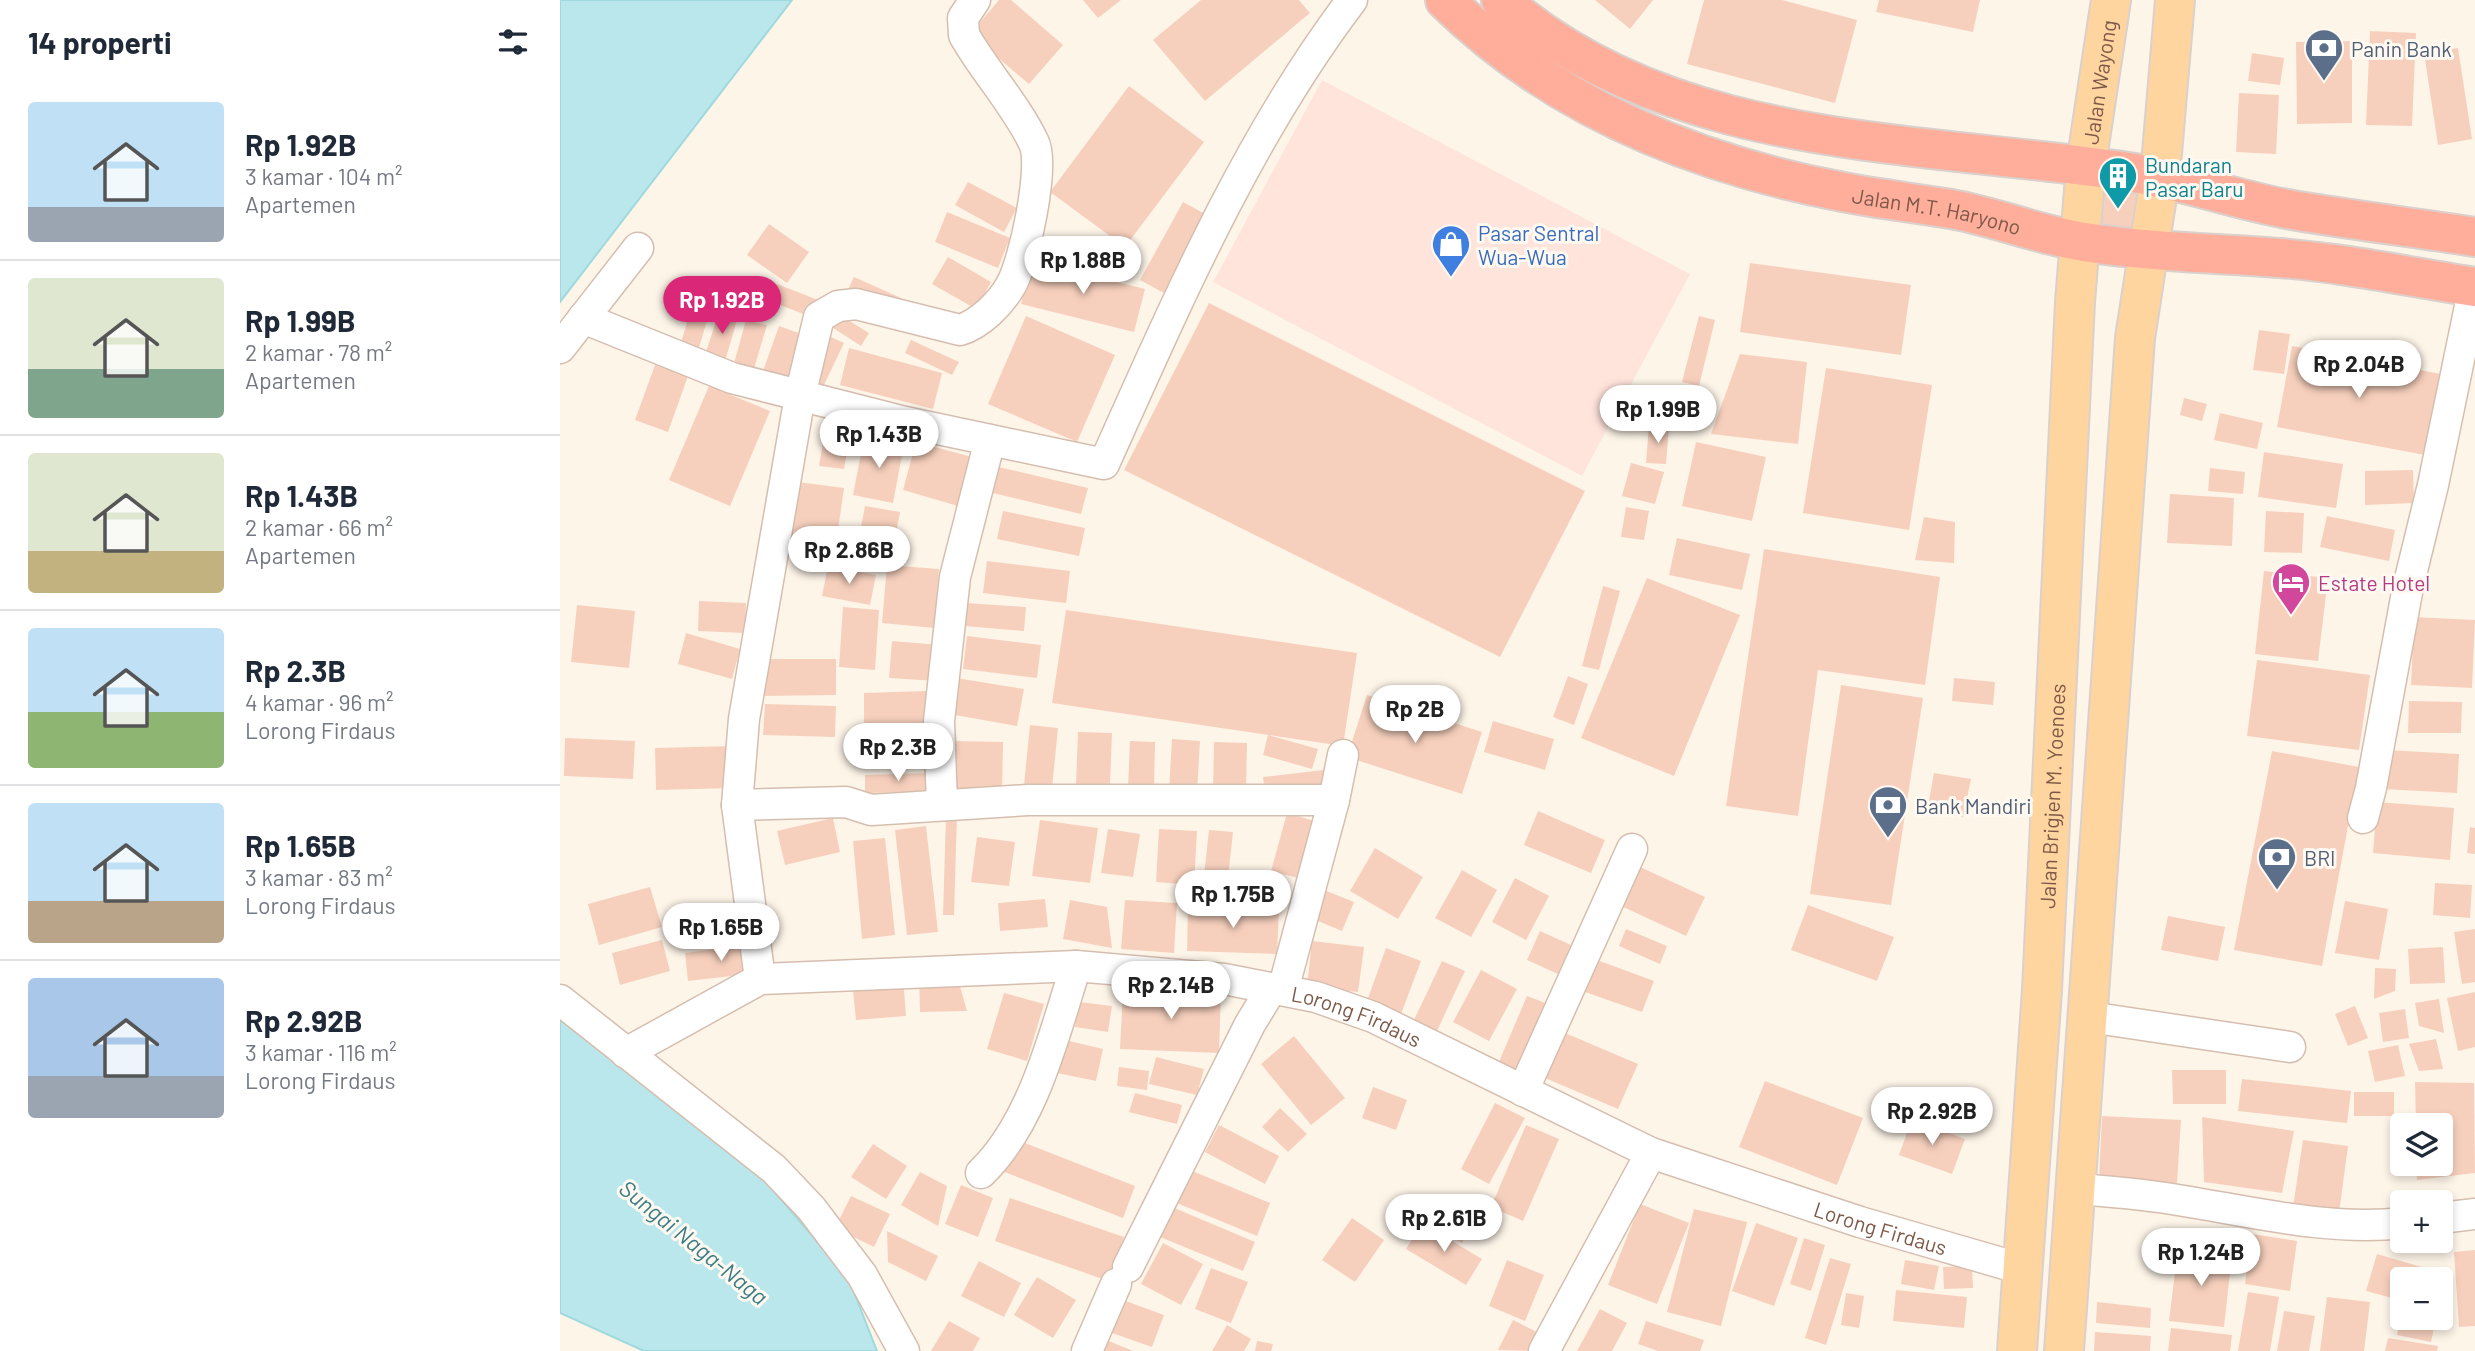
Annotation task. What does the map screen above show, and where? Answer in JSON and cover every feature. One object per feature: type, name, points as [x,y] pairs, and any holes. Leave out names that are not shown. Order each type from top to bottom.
[{"type":"highway","name":"Jalan M.T. Haryono","points":[[1445,0],[1482,36],[1562,92],[1665,144],[1841,192],[1983,215],[2080,241],[2149,251],[2283,258],[2475,287]]},
{"type":"highway","points":[[1501,0],[1526,22],[1595,64],[1648,88],[1713,109],[1860,141],[2086,165],[2160,177],[2285,208],[2475,237]]},
{"type":"main road","name":"Jalan Wayong","points":[[2080,241],[2086,165],[2111,0]]},
{"type":"main road","points":[[2064,1351],[2078,1189],[2135,338],[2160,177],[2175,0]]},
{"type":"main road","name":"Jalan Brigjen M. Yoenoes","points":[[2017,1351],[2042,990],[2080,241]]},
{"type":"street","points":[[760,978],[737,805],[744,719],[800,396],[819,317],[825,311],[856,304],[960,330],[981,319],[1011,285],[1036,190],[1036,146],[964,35],[963,18],[975,0]]},
{"type":"street","points":[[583,318],[732,377],[800,396],[1104,464],[1175,308],[1266,127],[1294,79],[1352,0]]},
{"type":"street","points":[[560,348],[638,248]]},
{"type":"street","points":[[2363,818],[2371,788],[2408,587],[2433,485],[2475,287]]},
{"type":"street","points":[[942,804],[939,721],[955,577],[990,440]]},
{"type":"street","points":[[1087,1351],[1122,1275],[1250,1024],[1278,989],[1334,800],[1343,755]]},
{"type":"street","points":[[737,805],[846,802],[871,810],[1028,800],[1334,800]]},
{"type":"street","points":[[1523,1091],[1632,849]]},
{"type":"street","points":[[981,1174],[998,1157],[1042,1075],[1076,966]]},
{"type":"street","name":"Lorong Firdaus","points":[[626,1053],[760,978],[1076,966],[1224,979],[1316,997],[1373,1017],[1651,1153],[1860,1222],[2022,1269]]},
{"type":"street","points":[[560,1000],[774,1170],[811,1208],[862,1275],[904,1351]]},
{"type":"street","points":[[2090,1017],[2290,1047]]},
{"type":"street","points":[[1544,1351],[1651,1153]]},
{"type":"street","points":[[2078,1189],[2158,1197],[2305,1219],[2368,1226],[2390,1224]]},
{"type":"street","points":[[2453,1217],[2475,1214]]},
{"type":"shaded area","name":"Pasar Sentral Wua-Wua","points":[[1322,80],[1690,274],[1582,476],[1213,282]]},
{"type":"water","points":[[560,0],[792,0],[560,302]]},
{"type":"water","name":"Sungai Naga-Naga","points":[[560,1019],[615,1058],[766,1182],[848,1277],[877,1351],[644,1351],[560,1313]]},
{"type":"building","points":[[999,0],[1011,0],[1063,45],[1029,84],[970,34]]},
{"type":"building","points":[[1083,0],[1121,0],[1098,18]]},
{"type":"building","points":[[1201,0],[1299,0],[1310,13],[1205,101],[1153,40]]},
{"type":"building","points":[[1595,0],[1653,0],[1630,29]]},
{"type":"building","points":[[1704,0],[1782,0],[1857,20],[1835,103],[1687,64]]},
{"type":"building","points":[[1879,0],[1980,0],[1973,32],[1876,12]]},
{"type":"building","points":[[2370,31],[2416,33],[2412,126],[2366,125]]},
{"type":"building","name":"Panin Bank","points":[[2352,41],[2352,123],[2297,124],[2296,42]]},
{"type":"building","points":[[2458,48],[2472,139],[2438,145],[2424,53]]},
{"type":"building","points":[[2252,53],[2284,58],[2280,85],[2248,81]]},
{"type":"building","points":[[1129,86],[1204,142],[1125,247],[1050,192]]},
{"type":"building","points":[[2239,93],[2279,95],[2276,154],[2236,152]]},
{"type":"building","name":"Bundaran Pasar Baru","points":[[2099,181],[2143,185],[2143,230],[2090,225]]},
{"type":"building","points":[[968,182],[1017,208],[1004,232],[955,205]]},
{"type":"building","points":[[1183,202],[1207,215],[1164,293],[1140,280]]},
{"type":"building","points":[[947,212],[1010,238],[998,268],[935,242]]},
{"type":"building","points":[[769,224],[809,252],[787,283],[747,255]]},
{"type":"building","points":[[948,257],[991,282],[976,309],[932,284]]},
{"type":"building","points":[[1032,261],[1145,289],[1134,332],[1021,304]]},
{"type":"building","points":[[1750,263],[1911,285],[1901,355],[1740,332]]},
{"type":"building","points":[[854,277],[901,298],[889,325],[841,304]]},
{"type":"building","points":[[764,279],[818,300],[811,317],[757,296]]},
{"type":"building","points":[[1209,303],[1585,491],[1500,657],[1124,470]]},
{"type":"building","points":[[691,309],[709,314],[698,351],[680,346]]},
{"type":"building","points":[[719,312],[738,317],[725,361],[705,355]]},
{"type":"building","points":[[835,312],[869,333],[861,346],[827,324]]},
{"type":"building","points":[[1026,316],[1115,355],[1077,442],[988,404]]},
{"type":"building","points":[[1699,316],[1715,320],[1699,386],[1682,382]]},
{"type":"building","points":[[746,320],[767,325],[753,372],[733,367]]},
{"type":"building","points":[[779,326],[807,336],[790,381],[763,371]]},
{"type":"building","points":[[2259,330],[2290,334],[2284,374],[2253,370]]},
{"type":"building","points":[[820,332],[844,343],[822,389],[798,378]]},
{"type":"building","points":[[911,340],[959,362],[952,375],[905,353]]},
{"type":"building","points":[[2292,346],[2441,374],[2425,455],[2277,427]]},
{"type":"building","points":[[849,348],[942,373],[933,409],[840,385]]},
{"type":"building","points":[[1740,354],[1807,362],[1798,444],[1711,434]]},
{"type":"building","points":[[655,365],[688,376],[668,432],[635,420]]},
{"type":"building","points":[[1826,368],[1932,385],[1909,530],[1803,513]]},
{"type":"building","points":[[709,386],[770,411],[730,506],[669,480]]},
{"type":"building","points":[[2184,398],[2207,404],[2202,421],[2180,415]]},
{"type":"building","points":[[2220,413],[2263,423],[2257,449],[2214,440]]},
{"type":"building","points":[[826,425],[851,429],[844,469],[819,466]]},
{"type":"building","points":[[1649,425],[1669,426],[1666,464],[1646,463]]},
{"type":"building","points":[[864,438],[904,445],[893,503],[853,495]]},
{"type":"building","points":[[916,442],[972,457],[958,506],[903,490]]},
{"type":"building","points":[[1696,442],[1766,457],[1752,521],[1682,506]]},
{"type":"building","points":[[2264,452],[2343,464],[2336,508],[2258,497]]},
{"type":"building","points":[[1631,463],[1664,472],[1655,504],[1622,496]]},
{"type":"building","points":[[999,467],[1088,488],[1081,514],[993,493]]},
{"type":"building","points":[[2210,468],[2245,472],[2243,494],[2208,491]]},
{"type":"building","points":[[2413,470],[2414,503],[2365,505],[2365,471]]},
{"type":"building","points":[[790,481],[844,488],[834,558],[780,551]]},
{"type":"building","points":[[2170,494],[2234,498],[2232,546],[2167,543]]},
{"type":"building","points":[[865,506],[900,512],[891,559],[856,553]]},
{"type":"building","points":[[1626,507],[1649,511],[1644,540],[1621,537]]},
{"type":"building","points":[[1003,511],[1085,528],[1079,556],[997,539]]},
{"type":"building","points":[[2266,511],[2304,513],[2302,553],[2264,552]]},
{"type":"building","points":[[2327,516],[2395,530],[2389,561],[2320,547]]},
{"type":"building","points":[[1924,517],[1955,522],[1954,563],[1915,560]]},
{"type":"building","points":[[1677,538],[1750,554],[1742,590],[1669,575]]},
{"type":"building","points":[[1764,549],[1940,577],[1925,685],[1818,670],[1798,816],[1726,806]]},
{"type":"building","points":[[987,561],[1070,571],[1066,603],[983,593]]},
{"type":"building","points":[[887,565],[939,569],[934,628],[882,623]]},
{"type":"building","points":[[828,566],[876,575],[870,605],[822,596]]},
{"type":"building","name":"Estate Hotel","points":[[2264,571],[2328,578],[2318,661],[2255,654]]},
{"type":"building","points":[[1647,578],[1740,615],[1674,776],[1581,738]]},
{"type":"building","points":[[1603,586],[1620,591],[1599,670],[1582,666]]},
{"type":"building","points":[[699,601],[746,603],[745,633],[698,631]]},
{"type":"building","points":[[966,603],[1026,607],[1024,631],[964,626]]},
{"type":"building","points":[[577,605],[635,611],[629,668],[571,662]]},
{"type":"building","points":[[843,607],[879,610],[875,670],[839,667]]},
{"type":"building","points":[[1066,610],[1357,653],[1343,746],[1052,703]]},
{"type":"building","points":[[2414,617],[2475,620],[2472,688],[2411,685]]},
{"type":"building","points":[[686,633],[740,649],[732,679],[678,664]]},
{"type":"building","points":[[967,636],[1041,645],[1037,678],[963,669]]},
{"type":"building","points":[[892,641],[940,645],[937,681],[889,678]]},
{"type":"building","points":[[759,659],[836,659],[836,695],[760,696]]},
{"type":"building","points":[[2257,660],[2370,675],[2359,750],[2247,736]]},
{"type":"building","points":[[1568,676],[1588,684],[1574,725],[1553,717]]},
{"type":"building","points":[[956,678],[1024,689],[1017,726],[949,714]]},
{"type":"building","points":[[1954,678],[1995,682],[1993,705],[1952,701]]},
{"type":"building","points":[[1841,685],[1923,698],[1891,905],[1810,894]]},
{"type":"building","points":[[926,691],[926,725],[864,726],[864,693]]},
{"type":"building","points":[[1367,695],[1482,732],[1462,794],[1347,757]]},
{"type":"building","points":[[2409,701],[2462,702],[2461,733],[2408,733]]},
{"type":"building","points":[[765,704],[836,706],[835,737],[763,735]]},
{"type":"building","points":[[1493,721],[1554,739],[1545,770],[1484,752]]},
{"type":"building","points":[[1030,725],[1058,728],[1052,788],[1024,785]]},
{"type":"building","points":[[1078,732],[1112,733],[1110,785],[1076,784]]},
{"type":"building","points":[[1268,735],[1318,749],[1312,769],[1263,755]]},
{"type":"building","points":[[924,736],[925,763],[862,764],[862,737]]},
{"type":"building","points":[[565,738],[635,741],[633,779],[564,776]]},
{"type":"building","points":[[1172,739],[1200,741],[1197,793],[1169,791]]},
{"type":"building","points":[[954,741],[1003,742],[1002,795],[953,795]]},
{"type":"building","points":[[1130,741],[1155,742],[1154,789],[1128,788]]},
{"type":"building","points":[[1214,742],[1247,743],[1246,793],[1213,792]]},
{"type":"building","points":[[732,746],[733,788],[656,790],[655,748]]},
{"type":"building","points":[[2386,750],[2459,754],[2457,793],[2383,789]]},
{"type":"building","points":[[2272,751],[2359,767],[2322,966],[2234,950]]},
{"type":"building","points":[[1332,769],[1334,787],[1265,795],[1263,777]]},
{"type":"building","points":[[931,773],[931,792],[865,793],[865,775]]},
{"type":"building","points":[[1934,773],[1971,779],[1963,817],[1927,812]]},
{"type":"building","points":[[2377,802],[2454,808],[2450,860],[2373,853]]},
{"type":"building","points":[[1538,811],[1605,840],[1591,873],[1524,845]]},
{"type":"building","points":[[1287,813],[1318,822],[1302,879],[1271,871]]},
{"type":"building","points":[[946,815],[957,815],[954,915],[943,915]]},
{"type":"building","points":[[833,818],[840,852],[785,865],[777,831]]},
{"type":"building","points":[[1040,820],[1098,828],[1090,883],[1032,876]]},
{"type":"building","points":[[926,826],[938,932],[907,935],[895,830]]},
{"type":"building","points":[[2470,827],[2475,828],[2475,854],[2467,853]]},
{"type":"building","points":[[1108,829],[1140,834],[1133,877],[1101,873]]},
{"type":"building","points":[[1159,829],[1197,831],[1194,885],[1156,882]]},
{"type":"building","points":[[1209,830],[1233,832],[1228,878],[1204,876]]},
{"type":"building","points":[[977,837],[1015,842],[1009,886],[971,882]]},
{"type":"building","points":[[885,838],[895,935],[862,939],[853,841]]},
{"type":"building","points":[[1375,848],[1423,877],[1398,919],[1350,891]]},
{"type":"building","points":[[1638,866],[1705,897],[1686,936],[1619,905]]},
{"type":"building","points":[[1462,870],[1497,890],[1471,937],[1435,918]]},
{"type":"building","points":[[1515,878],[1549,896],[1526,940],[1492,922]]},
{"type":"building","points":[[2435,883],[2472,885],[2470,918],[2433,915]]},
{"type":"building","points":[[650,887],[662,927],[599,945],[588,904]]},
{"type":"building","points":[[1324,890],[1354,902],[1342,931],[1313,919]]},
{"type":"building","points":[[1045,899],[1048,927],[1000,931],[998,903]]},
{"type":"building","points":[[1070,900],[1107,907],[1112,948],[1063,939]]},
{"type":"building","points":[[1125,900],[1177,903],[1174,953],[1121,949]]},
{"type":"building","points":[[2345,901],[2388,909],[2379,960],[2335,953]]},
{"type":"building","points":[[1808,905],[1894,937],[1877,981],[1791,950]]},
{"type":"building","points":[[1188,907],[1279,910],[1277,954],[1187,951]]},
{"type":"building","points":[[2168,916],[2225,927],[2218,961],[2161,950]]},
{"type":"building","points":[[1626,929],[1667,946],[1660,964],[1619,946]]},
{"type":"building","points":[[2475,929],[2475,982],[2462,984],[2454,932]]},
{"type":"building","points":[[1540,931],[1571,945],[1558,974],[1527,960]]},
{"type":"building","points":[[662,940],[670,971],[620,985],[612,953]]},
{"type":"building","points":[[1312,941],[1364,947],[1358,992],[1307,987]]},
{"type":"building","points":[[754,944],[758,973],[688,981],[685,953]]},
{"type":"building","points":[[2443,947],[2445,983],[2410,984],[2408,949]]},
{"type":"building","points":[[1386,948],[1421,961],[1401,1014],[1367,1001]]},
{"type":"building","points":[[1597,960],[1654,981],[1642,1012],[1585,992]]},
{"type":"building","points":[[1442,961],[1465,971],[1436,1033],[1413,1022]]},
{"type":"building","points":[[2375,968],[2396,969],[2395,991],[2374,999]]},
{"type":"building","points":[[1481,970],[1517,989],[1489,1041],[1453,1022]]},
{"type":"building","points":[[956,972],[967,1011],[920,1012],[919,973]]},
{"type":"building","points":[[903,977],[906,1016],[856,1020],[852,981]]},
{"type":"building","points":[[1123,990],[1221,993],[1219,1053],[1120,1049]]},
{"type":"building","points":[[2475,992],[2475,1047],[2458,1051],[2447,998]]},
{"type":"building","points":[[1004,993],[1044,1004],[1027,1061],[987,1049]]},
{"type":"building","points":[[1527,996],[1556,1007],[1527,1076],[1498,1064]]},
{"type":"building","points":[[2439,999],[2444,1033],[2419,1026],[2415,1003]]},
{"type":"building","points":[[1079,1002],[1112,1006],[1108,1032],[1075,1027]]},
{"type":"building","points":[[2355,1006],[2368,1038],[2348,1046],[2335,1014]]},
{"type":"building","points":[[2405,1009],[2409,1038],[2383,1042],[2379,1013]]},
{"type":"building","points":[[1558,1030],[1638,1064],[1618,1109],[1538,1075]]},
{"type":"building","points":[[1294,1036],[1345,1098],[1311,1125],[1261,1064]]},
{"type":"building","points":[[2436,1039],[2443,1069],[2419,1071],[2409,1044]]},
{"type":"building","points":[[1065,1040],[1103,1049],[1096,1081],[1057,1073]]},
{"type":"building","points":[[2398,1045],[2405,1076],[2375,1082],[2368,1051]]},
{"type":"building","points":[[1156,1057],[1204,1069],[1197,1095],[1149,1084]]},
{"type":"building","points":[[1119,1067],[1149,1071],[1147,1090],[1117,1086]]},
{"type":"building","points":[[2172,1070],[2226,1070],[2226,1104],[2173,1104]]},
{"type":"building","points":[[2242,1079],[2351,1091],[2347,1123],[2238,1111]]},
{"type":"building","points":[[1765,1081],[1863,1118],[1837,1185],[1739,1147]]},
{"type":"building","points":[[2415,1082],[2474,1083],[2475,1173],[2453,1176],[2453,1113],[2416,1113]]},
{"type":"building","points":[[1373,1087],[1407,1100],[1396,1130],[1362,1118]]},
{"type":"building","points":[[2354,1092],[2394,1092],[2394,1113],[2390,1113],[2390,1116],[2354,1116]]},
{"type":"building","points":[[1135,1093],[1182,1105],[1177,1124],[1129,1112]]},
{"type":"building","points":[[1495,1103],[1525,1118],[1489,1184],[1461,1169]]},
{"type":"building","points":[[1280,1108],[1307,1134],[1288,1152],[1262,1127]]},
{"type":"building","points":[[2102,1116],[2181,1120],[2177,1183],[2099,1180]]},
{"type":"building","points":[[2202,1117],[2294,1131],[2282,1193],[2204,1182]]},
{"type":"building","points":[[1912,1119],[1965,1139],[1952,1174],[1899,1155]]},
{"type":"building","points":[[1219,1125],[1279,1156],[1265,1184],[1205,1152]]},
{"type":"building","points":[[1526,1125],[1559,1139],[1523,1221],[1491,1207]]},
{"type":"building","points":[[1015,1139],[1135,1186],[1123,1218],[1002,1171]]},
{"type":"building","points":[[2303,1140],[2348,1146],[2339,1213],[2293,1207]]},
{"type":"building","points":[[873,1144],[907,1166],[886,1199],[851,1177]]},
{"type":"building","points":[[1185,1168],[1270,1203],[1257,1236],[1172,1201]]},
{"type":"building","points":[[920,1172],[947,1186],[938,1226],[901,1205]]},
{"type":"building","points":[[2417,1176],[2450,1176],[2417,1180]]},
{"type":"building","points":[[961,1185],[993,1198],[978,1237],[945,1224]]},
{"type":"building","points":[[851,1196],[890,1214],[874,1247],[835,1228]]},
{"type":"building","points":[[1010,1198],[1124,1237],[1108,1281],[995,1241]]},
{"type":"building","points":[[1640,1204],[1689,1223],[1657,1304],[1608,1285]]},
{"type":"building","points":[[1172,1207],[1255,1242],[1243,1271],[1160,1237]]},
{"type":"building","points":[[1455,1209],[1474,1219],[1462,1243],[1442,1232]]},
{"type":"building","points":[[1694,1209],[1747,1222],[1721,1326],[1667,1312]]},
{"type":"building","points":[[1352,1218],[1384,1240],[1355,1282],[1322,1260]]},
{"type":"building","points":[[1422,1223],[1482,1259],[1466,1285],[1406,1249]]},
{"type":"building","points":[[1756,1223],[1798,1238],[1774,1306],[1732,1291]]},
{"type":"building","points":[[887,1231],[938,1256],[926,1281],[888,1262]]},
{"type":"building","points":[[2252,1234],[2297,1241],[2290,1291],[2245,1284]]},
{"type":"building","points":[[1804,1238],[1825,1245],[1811,1291],[1790,1284]]},
{"type":"building","points":[[1163,1243],[1203,1264],[1181,1305],[1141,1284]]},
{"type":"building","points":[[2178,1249],[2232,1255],[2224,1327],[2169,1321]]},
{"type":"building","points":[[2475,1250],[2475,1326],[2459,1327],[2454,1252]]},
{"type":"building","points":[[2377,1254],[2422,1267],[2390,1267],[2390,1297],[2366,1291]]},
{"type":"building","points":[[1830,1258],[1851,1264],[1826,1345],[1805,1338]]},
{"type":"building","points":[[1507,1260],[1544,1275],[1525,1321],[1489,1306]]},
{"type":"building","points":[[1905,1260],[1939,1266],[1934,1290],[1901,1284]]},
{"type":"building","points":[[979,1261],[1021,1283],[1004,1317],[961,1296]]},
{"type":"building","points":[[1972,1266],[1973,1288],[1944,1289],[1943,1267]]},
{"type":"building","points":[[1211,1268],[1248,1282],[1231,1323],[1195,1309]]},
{"type":"building","points":[[1037,1277],[1076,1300],[1053,1338],[1014,1315]]},
{"type":"building","points":[[1896,1290],[1967,1297],[1964,1328],[1893,1321]]},
{"type":"building","points":[[2248,1292],[2279,1297],[2270,1351],[2238,1351]]},
{"type":"building","points":[[1846,1293],[1864,1296],[1859,1328],[1841,1325]]},
{"type":"building","points":[[2327,1297],[2370,1302],[2364,1351],[2320,1351]]},
{"type":"building","points":[[1123,1300],[1164,1315],[1152,1347],[1112,1333]]},
{"type":"building","points":[[2097,1302],[2151,1308],[2150,1328],[2096,1323]]},
{"type":"building","points":[[1600,1309],[1627,1323],[1612,1351],[1577,1351]]},
{"type":"building","points":[[2284,1311],[2315,1316],[2309,1351],[2277,1351]]},
{"type":"building","points":[[1513,1320],[1543,1335],[1534,1351],[1498,1350]]},
{"type":"building","points":[[949,1321],[980,1338],[973,1351],[931,1351]]},
{"type":"building","points":[[1646,1321],[1704,1340],[1700,1351],[1658,1351],[1638,1344]]},
{"type":"building","points":[[1227,1325],[1251,1339],[1244,1351],[1212,1351]]},
{"type":"building","points":[[2171,1328],[2232,1335],[2230,1351],[2168,1351]]},
{"type":"building","points":[[2398,1330],[2434,1330],[2431,1342],[2397,1335]]},
{"type":"building","points":[[2095,1332],[2151,1336],[2150,1351],[2094,1351]]},
{"type":"building","points":[[2388,1338],[2438,1346],[2437,1351],[2385,1351]]},
{"type":"building","points":[[1104,1339],[1133,1351],[1099,1351]]},
{"type":"building","points":[[1257,1341],[1273,1344],[1271,1351],[1255,1351]]},
{"type":"place","name":"Panin Bank","points":[[2324,82]]},
{"type":"place","name":"Bundaran Pasar Baru","points":[[2118,210]]},
{"type":"place","name":"Pasar Sentral Wua-Wua","points":[[1451,278]]},
{"type":"place","name":"Estate Hotel","points":[[2291,616]]},
{"type":"place","name":"Bank Mandiri","points":[[1888,839]]},
{"type":"place","name":"BRI","points":[[2277,891]]}]
